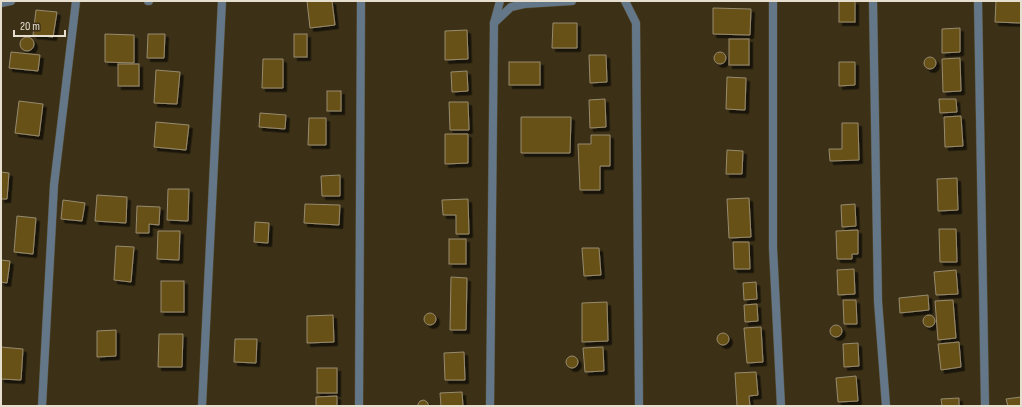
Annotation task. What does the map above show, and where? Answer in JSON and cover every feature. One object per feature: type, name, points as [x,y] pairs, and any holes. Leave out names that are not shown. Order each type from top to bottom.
[{"type":"street","points":[[1,3],[10,1]]},
{"type":"street","points":[[42,406],[54,185],[76,1]]},
{"type":"street","points":[[202,406],[222,1]]},
{"type":"street","points":[[359,406],[361,1]]},
{"type":"street","points":[[490,406],[494,23],[500,1]]},
{"type":"street","points":[[494,23],[511,7],[524,4],[572,1]]},
{"type":"street","points":[[625,1],[636,23],[640,406]]},
{"type":"street","points":[[773,1],[773,248],[781,406]]},
{"type":"street","points":[[874,1],[878,301],[886,406]]},
{"type":"street","points":[[978,1],[985,406]]},
{"type":"building","points":[[307,1],[332,1],[335,25],[310,28]]},
{"type":"building","points":[[839,1],[855,1],[855,22],[839,22]]},
{"type":"building","points":[[996,1],[1021,1],[1021,23],[995,22]]},
{"type":"building","points":[[713,8],[751,9],[750,35],[713,34]]},
{"type":"building","points":[[36,10],[57,12],[53,37],[33,35]]},
{"type":"building","points":[[553,23],[577,23],[577,48],[552,48]]},
{"type":"building","points":[[960,28],[960,52],[942,53],[942,29]]},
{"type":"building","points":[[467,30],[468,59],[445,60],[445,31]]},
{"type":"building","points":[[105,34],[134,35],[134,63],[105,62]]},
{"type":"building","points":[[148,34],[165,34],[164,58],[147,58]]},
{"type":"building","points":[[294,34],[307,34],[307,57],[294,57]]},
{"type":"building","points":[[24,37],[30,37],[34,41],[34,47],[30,51],[24,51],[20,47],[20,41]]},
{"type":"building","points":[[729,39],[749,39],[749,65],[729,65]]},
{"type":"building","points":[[11,52],[40,55],[38,71],[9,68]]},
{"type":"building","points":[[718,52],[722,52],[726,58],[722,64],[718,64],[714,60],[714,56]]},
{"type":"building","points":[[589,55],[606,55],[607,82],[590,83]]},
{"type":"building","points":[[928,57],[932,57],[936,63],[932,69],[928,69],[924,65],[924,61]]},
{"type":"building","points":[[960,58],[961,91],[943,92],[942,59]]},
{"type":"building","points":[[263,59],[283,59],[283,88],[262,88]]},
{"type":"building","points":[[509,62],[540,62],[540,85],[509,85]]},
{"type":"building","points":[[839,62],[855,62],[855,85],[839,86]]},
{"type":"building","points":[[118,64],[139,64],[139,86],[118,86]]},
{"type":"building","points":[[156,70],[180,72],[177,104],[154,103]]},
{"type":"building","points":[[467,71],[468,91],[452,92],[451,72]]},
{"type":"building","points":[[727,77],[746,78],[745,110],[726,109]]},
{"type":"building","points":[[327,91],[341,91],[341,111],[327,111]]},
{"type":"building","points":[[605,99],[606,127],[590,128],[589,100]]},
{"type":"building","points":[[939,99],[956,99],[957,112],[940,113]]},
{"type":"building","points":[[19,101],[43,104],[39,136],[15,133]]},
{"type":"building","points":[[449,102],[468,102],[469,130],[450,130]]},
{"type":"building","points":[[260,113],[286,115],[285,129],[259,127]]},
{"type":"building","points":[[961,116],[963,146],[945,147],[944,117]]},
{"type":"building","points":[[521,117],[571,117],[570,153],[521,153]]},
{"type":"building","points":[[309,118],[326,118],[326,145],[308,145]]},
{"type":"building","points":[[156,122],[189,125],[186,150],[154,147]]},
{"type":"building","points":[[842,123],[858,123],[859,160],[830,161],[829,149],[842,149]]},
{"type":"building","points":[[445,134],[468,134],[468,163],[445,164]]},
{"type":"building","points":[[591,135],[610,135],[610,166],[600,166],[600,190],[580,190],[578,144],[591,144]]},
{"type":"building","points":[[727,150],[743,151],[742,174],[726,174]]},
{"type":"building","points":[[1,172],[9,173],[7,199],[1,199]]},
{"type":"building","points":[[340,175],[340,196],[322,196],[321,176]]},
{"type":"building","points":[[957,178],[958,210],[938,211],[937,179]]},
{"type":"building","points":[[168,189],[189,189],[188,221],[167,220]]},
{"type":"building","points":[[97,195],[127,197],[126,223],[95,221]]},
{"type":"building","points":[[749,198],[751,237],[729,238],[727,199]]},
{"type":"building","points":[[468,199],[469,234],[456,234],[456,215],[443,215],[442,200]]},
{"type":"building","points":[[63,200],[85,203],[82,221],[61,219]]},
{"type":"building","points":[[305,204],[340,205],[339,225],[304,223]]},
{"type":"building","points":[[855,204],[856,226],[842,227],[841,205]]},
{"type":"building","points":[[137,206],[160,207],[159,225],[149,224],[149,233],[136,233]]},
{"type":"building","points":[[17,216],[36,218],[33,254],[14,252]]},
{"type":"building","points":[[255,222],[269,223],[268,243],[254,242]]},
{"type":"building","points":[[939,229],[956,229],[957,262],[940,262]]},
{"type":"building","points":[[858,230],[858,254],[852,254],[852,259],[837,259],[836,231]]},
{"type":"building","points":[[158,231],[180,231],[179,260],[157,259]]},
{"type":"building","points":[[449,239],[466,239],[466,264],[449,264]]},
{"type":"building","points":[[733,242],[749,242],[750,269],[734,269]]},
{"type":"building","points":[[116,246],[134,247],[131,282],[114,280]]},
{"type":"building","points":[[582,248],[599,248],[601,275],[584,276]]},
{"type":"building","points":[[1,260],[10,261],[7,283],[1,282]]},
{"type":"building","points":[[854,269],[855,294],[838,295],[837,270]]},
{"type":"building","points":[[956,270],[958,294],[936,295],[934,272]]},
{"type":"building","points":[[451,277],[467,278],[466,330],[450,330]]},
{"type":"building","points":[[161,281],[184,281],[184,312],[161,312]]},
{"type":"building","points":[[756,282],[757,299],[744,300],[743,283]]},
{"type":"building","points":[[928,295],[929,310],[900,313],[899,298]]},
{"type":"building","points":[[843,300],[856,300],[857,324],[844,324]]},
{"type":"building","points":[[953,300],[956,338],[938,340],[935,301]]},
{"type":"building","points":[[607,302],[608,341],[582,342],[582,303]]},
{"type":"building","points":[[757,304],[758,321],[745,322],[744,305]]},
{"type":"building","points":[[428,313],[432,313],[436,319],[432,325],[428,325],[424,321],[424,317]]},
{"type":"building","points":[[333,315],[334,342],[307,343],[307,316]]},
{"type":"building","points":[[927,315],[931,315],[935,321],[931,327],[927,327],[923,323],[923,319]]},
{"type":"building","points":[[834,325],[838,325],[842,331],[838,337],[834,337],[830,333],[830,329]]},
{"type":"building","points":[[761,327],[763,362],[747,363],[744,328]]},
{"type":"building","points":[[116,330],[116,356],[97,357],[97,331]]},
{"type":"building","points":[[721,333],[725,333],[729,339],[725,345],[721,345],[717,341],[717,337]]},
{"type":"building","points":[[159,334],[183,334],[182,367],[158,367]]},
{"type":"building","points":[[235,339],[257,339],[256,363],[234,362]]},
{"type":"building","points":[[959,342],[961,367],[941,370],[938,344]]},
{"type":"building","points":[[858,343],[859,366],[844,367],[843,344]]},
{"type":"building","points":[[1,347],[23,349],[21,380],[1,379]]},
{"type":"building","points":[[603,347],[604,371],[585,372],[583,348]]},
{"type":"building","points":[[464,352],[465,380],[445,380],[444,353]]},
{"type":"building","points":[[570,356],[574,356],[578,362],[574,368],[570,368],[566,364],[566,360]]},
{"type":"building","points":[[317,368],[337,368],[337,393],[317,393]]},
{"type":"building","points":[[756,372],[758,395],[749,396],[750,406],[737,406],[735,373]]},
{"type":"building","points":[[856,376],[858,401],[838,402],[836,378]]},
{"type":"building","points":[[462,392],[463,406],[441,406],[440,393]]},
{"type":"building","points":[[337,396],[337,406],[316,406],[316,397]]},
{"type":"building","points":[[1021,397],[1021,406],[1008,406],[1006,399]]},
{"type":"building","points":[[959,398],[959,406],[942,406],[941,399]]},
{"type":"building","points":[[424,400],[429,406],[417,406],[420,401]]}]
